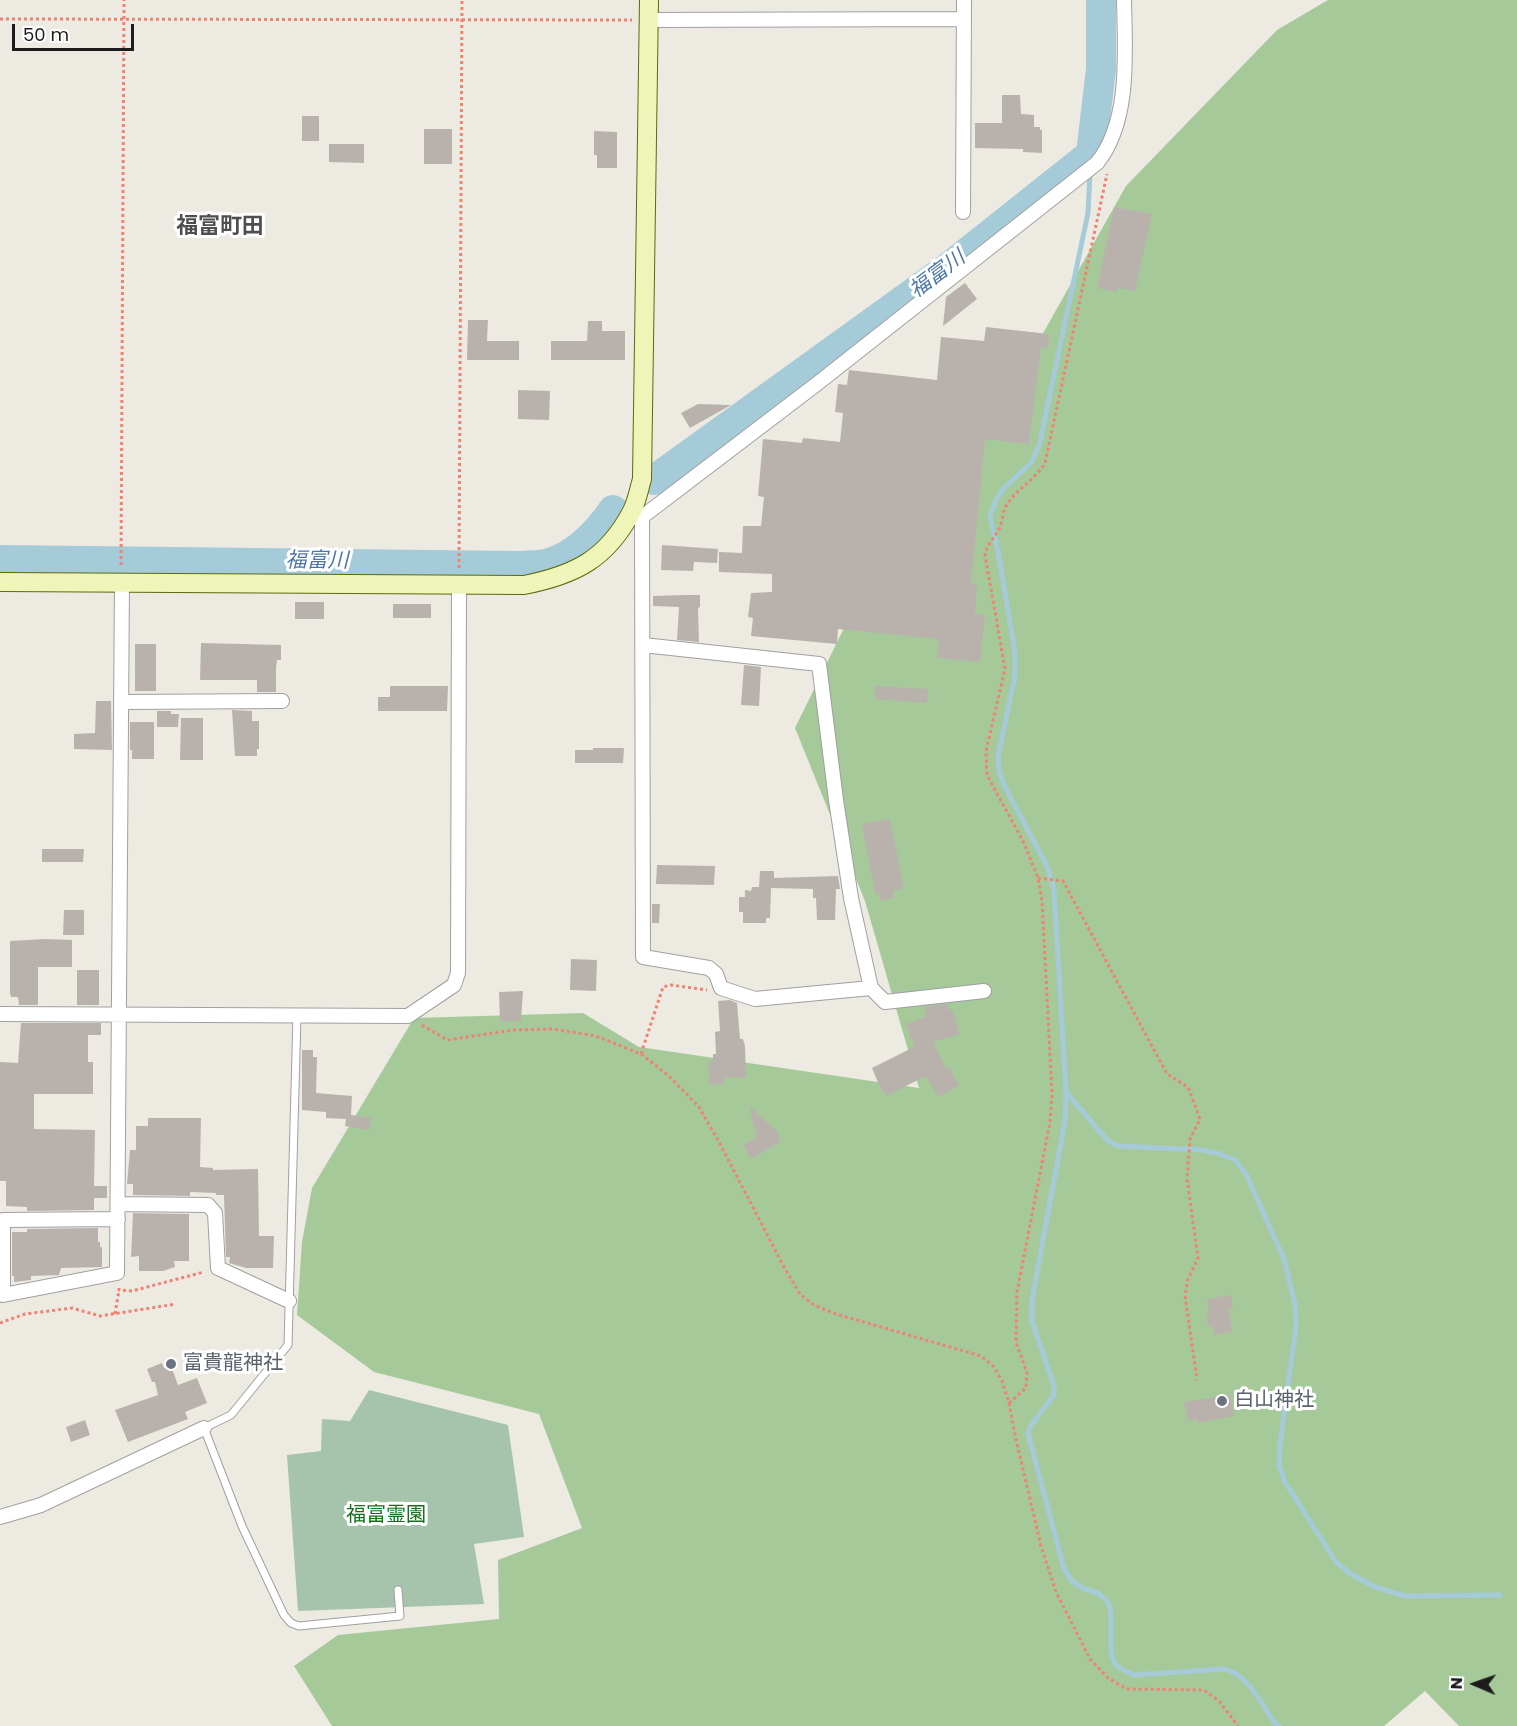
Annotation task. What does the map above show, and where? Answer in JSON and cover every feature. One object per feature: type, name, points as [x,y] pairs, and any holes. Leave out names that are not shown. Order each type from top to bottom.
[{"type":"street","points":[[649,0],[642,479],[638,513],[643,645],[643,957],[710,968],[716,974],[721,988],[755,999],[872,988]]},
{"type":"street","points":[[963,212],[964,0]]},
{"type":"street","points":[[0,582],[121,577],[459,578],[524,585],[555,579],[581,568],[611,543],[638,513],[818,383],[1083,175],[1101,158],[1116,125],[1125,76],[1124,0]]},
{"type":"street","points":[[649,20],[964,19]]},
{"type":"street","points":[[118,1219],[3,1220],[3,1295],[117,1273],[118,1219],[121,702],[121,577]]},
{"type":"street","points":[[0,1014],[408,1016],[454,985],[458,973],[459,578]]},
{"type":"street","points":[[643,645],[819,664],[851,898],[872,988],[885,1002],[984,991]]},
{"type":"street","points":[[121,702],[282,701]]},
{"type":"street","points":[[118,1204],[208,1205],[215,1213],[218,1268],[289,1301]]},
{"type":"street","points":[[0,1517],[41,1504],[204,1428]]},
{"type":"lane","points":[[297,1016],[288,1345],[231,1415],[204,1428],[242,1526],[284,1615],[291,1623],[299,1626],[400,1616],[398,1590]]},
{"type":"path","points":[[121,577],[124,0]]},
{"type":"path","points":[[459,578],[462,0]]},
{"type":"path","points":[[0,19],[649,20]]},
{"type":"path","points":[[1009,1403],[1026,1388],[1027,1373],[1016,1342],[1017,1292],[1050,1122],[1052,1093],[1039,879],[1024,843],[987,775],[986,751],[1005,669],[985,555],[987,547],[1000,528],[1005,508],[1016,493],[1039,473],[1045,463],[1108,171],[1101,158]]},
{"type":"path","points":[[1039,879],[1063,881],[1167,1074],[1188,1087],[1200,1119],[1190,1144],[1187,1179],[1198,1258],[1188,1279],[1185,1296],[1197,1380]]},
{"type":"path","points":[[641,1054],[663,987],[671,985],[704,990],[721,988]]},
{"type":"path","points":[[408,1016],[447,1040],[513,1030],[554,1029],[596,1036],[641,1054],[669,1076],[699,1107],[800,1294],[814,1305],[836,1314],[981,1356],[994,1367],[1002,1381],[1009,1403],[1041,1546],[1056,1592],[1090,1659],[1108,1678],[1127,1689],[1204,1690],[1219,1701],[1238,1726]]},
{"type":"path","points":[[119,1290],[132,1291],[218,1268]]},
{"type":"path","points":[[115,1314],[119,1290],[117,1273]]},
{"type":"path","points":[[0,1323],[25,1314],[72,1308],[100,1317],[176,1304]]},
{"type":"green space","points":[[1328,0],[1517,0],[1517,1726],[1459,1726],[1425,1691],[1384,1726],[332,1726],[294,1666],[338,1635],[499,1619],[498,1560],[582,1528],[539,1414],[374,1372],[297,1315],[302,1242],[312,1188],[414,1018],[583,1013],[639,1047],[919,1088],[865,901],[795,728],[872,571],[1024,367],[1126,186],[1277,30]]},
{"type":"green space","name":"福富霊園","points":[[369,1390],[508,1425],[524,1537],[474,1544],[484,1604],[298,1611],[287,1455],[321,1451],[322,1419],[350,1421]]},
{"type":"building","points":[[1002,95],[1020,95],[1021,114],[1034,115],[1034,127],[1040,127],[1042,130],[1042,153],[1023,152],[1023,149],[975,148],[975,123],[1002,123]]},
{"type":"building","points":[[302,116],[319,116],[319,141],[302,141]]},
{"type":"building","points":[[424,129],[452,129],[452,164],[424,164]]},
{"type":"building","points":[[594,131],[617,132],[617,168],[597,168],[597,155],[594,155]]},
{"type":"building","points":[[329,144],[364,144],[364,163],[329,162]]},
{"type":"building","points":[[1114,207],[1152,214],[1135,291],[1118,288],[1117,292],[1097,288]]},
{"type":"building","points":[[965,283],[977,299],[943,326],[946,297]]},
{"type":"building","points":[[468,320],[488,320],[487,341],[519,341],[519,360],[467,360]]},
{"type":"building","points":[[588,321],[602,321],[602,331],[625,331],[625,360],[551,360],[551,341],[587,341]]},
{"type":"building","points":[[986,327],[1049,334],[1048,348],[1041,347],[1029,444],[985,439],[971,584],[977,585],[975,614],[985,615],[980,662],[937,658],[939,639],[838,629],[837,644],[751,636],[753,618],[748,617],[751,593],[772,592],[772,574],[719,572],[719,552],[742,553],[743,526],[761,526],[764,497],[758,496],[763,439],[802,443],[803,438],[840,442],[843,413],[835,412],[838,384],[847,385],[849,370],[937,380],[941,337],[984,341]]},
{"type":"building","points":[[518,390],[550,391],[549,420],[518,419]]},
{"type":"building","points":[[698,404],[731,405],[690,428],[681,413]]},
{"type":"building","points":[[662,545],[718,549],[717,563],[694,562],[693,571],[661,570]]},
{"type":"building","points":[[700,595],[699,642],[677,640],[679,607],[653,606],[653,596]]},
{"type":"building","points":[[295,602],[324,602],[324,619],[295,619]]},
{"type":"building","points":[[393,604],[431,604],[431,618],[393,618]]},
{"type":"building","points":[[201,643],[281,645],[281,660],[277,660],[276,669],[276,692],[257,692],[257,680],[200,680]]},
{"type":"building","points":[[135,644],[156,644],[156,691],[135,691]]},
{"type":"building","points":[[744,665],[761,667],[759,706],[741,705]]},
{"type":"building","points":[[390,686],[448,686],[447,711],[378,711],[378,697],[390,697]]},
{"type":"building","points":[[875,686],[928,689],[927,703],[875,699]]},
{"type":"building","points":[[96,701],[111,701],[112,750],[74,749],[74,734],[95,733]]},
{"type":"building","points":[[232,710],[252,711],[252,721],[259,721],[257,756],[235,756]]},
{"type":"building","points":[[157,711],[171,711],[171,714],[179,714],[178,727],[157,727]]},
{"type":"building","points":[[181,718],[203,718],[203,760],[180,760]]},
{"type":"building","points":[[130,722],[154,722],[154,759],[132,759]]},
{"type":"building","points":[[593,748],[624,748],[623,763],[575,763],[575,750],[593,750]]},
{"type":"building","points":[[890,819],[904,888],[893,891],[894,898],[880,901],[879,893],[875,894],[862,824]]},
{"type":"building","points":[[42,849],[84,849],[83,862],[42,862]]},
{"type":"building","points":[[657,865],[715,866],[714,885],[656,884]]},
{"type":"building","points":[[760,871],[774,871],[774,878],[838,876],[840,889],[836,889],[835,920],[817,920],[816,898],[813,898],[813,889],[771,888],[770,918],[766,918],[766,923],[743,923],[743,912],[739,912],[739,897],[745,897],[745,890],[751,891],[752,887],[759,887]]},
{"type":"building","points":[[652,904],[660,904],[659,923],[652,923]]},
{"type":"building","points":[[64,910],[84,910],[84,935],[63,935]]},
{"type":"building","points":[[72,940],[72,967],[38,967],[38,1005],[19,1005],[18,997],[11,997],[10,993],[10,941]]},
{"type":"building","points":[[571,959],[597,960],[596,991],[570,990]]},
{"type":"building","points":[[77,970],[99,970],[99,1005],[77,1005]]},
{"type":"building","points":[[523,991],[521,1021],[500,1021],[499,992]]},
{"type":"building","points":[[730,1000],[737,1003],[740,1039],[743,1039],[745,1046],[746,1077],[724,1078],[724,1084],[709,1085],[708,1062],[713,1061],[713,1054],[716,1054],[715,1032],[720,1031],[718,1001]]},
{"type":"building","points":[[948,1004],[949,1010],[952,1009],[960,1034],[933,1042],[946,1068],[949,1067],[959,1085],[938,1097],[926,1076],[886,1096],[872,1068],[914,1047],[906,1024],[925,1017],[924,1007]]},
{"type":"building","points":[[21,1023],[101,1023],[101,1035],[88,1035],[88,1062],[93,1062],[93,1094],[34,1094],[34,1129],[95,1130],[94,1186],[107,1186],[107,1198],[94,1198],[94,1210],[27,1211],[27,1207],[6,1206],[6,1181],[0,1181],[0,1062],[18,1063]]},
{"type":"building","points":[[302,1050],[313,1050],[313,1057],[317,1057],[316,1093],[352,1096],[351,1115],[371,1118],[369,1130],[345,1126],[346,1119],[326,1118],[326,1112],[302,1110]]},
{"type":"building","points":[[749,1106],[778,1132],[780,1142],[751,1159],[743,1145],[757,1137]]},
{"type":"building","points":[[148,1118],[201,1118],[200,1167],[213,1168],[213,1170],[258,1169],[259,1236],[274,1236],[273,1268],[246,1268],[229,1263],[230,1257],[226,1257],[224,1195],[190,1192],[190,1196],[133,1195],[133,1184],[127,1184],[130,1150],[136,1150],[136,1126],[148,1126]]},
{"type":"building","points":[[133,1213],[189,1214],[189,1261],[174,1261],[175,1267],[163,1271],[139,1271],[139,1256],[131,1257]]},
{"type":"building","points":[[98,1228],[98,1242],[102,1247],[102,1267],[61,1268],[59,1275],[31,1276],[31,1280],[14,1282],[12,1232],[27,1232],[27,1229]]},
{"type":"building","points":[[1231,1295],[1233,1308],[1229,1309],[1232,1332],[1214,1335],[1212,1326],[1208,1327],[1207,1299]]},
{"type":"building","points":[[162,1363],[164,1368],[171,1366],[178,1385],[197,1378],[207,1403],[185,1412],[188,1419],[128,1442],[115,1410],[158,1395],[155,1382],[152,1382],[147,1369]]},
{"type":"building","points":[[1230,1395],[1234,1416],[1198,1423],[1197,1419],[1188,1421],[1184,1402]]},
{"type":"building","points":[[85,1420],[90,1435],[71,1442],[66,1427]]},
{"type":"waterway","name":"福富川","points":[[654,480],[945,270],[1091,154],[1101,69],[1101,0]]},
{"type":"waterway","points":[[1091,154],[1088,213],[1039,446],[1031,463],[1003,489],[990,517],[1015,652],[1015,677],[998,756],[999,770],[1004,785],[1048,868],[1054,891],[1066,1092],[1108,1141],[1118,1146],[1202,1150],[1235,1160],[1246,1174],[1284,1259],[1295,1304],[1296,1326],[1279,1466],[1285,1482],[1336,1562],[1351,1574],[1375,1587],[1405,1596],[1500,1595]]},
{"type":"waterway","name":"福富川","points":[[0,560],[537,565],[549,563],[577,549],[593,535],[613,510]]},
{"type":"waterway","points":[[1066,1092],[1065,1121],[1032,1300],[1032,1321],[1054,1386],[1054,1395],[1028,1433],[1064,1569],[1072,1581],[1084,1589],[1098,1593],[1108,1602],[1111,1612],[1111,1654],[1116,1665],[1134,1675],[1224,1669],[1233,1672],[1247,1683],[1279,1726]]},
{"type":"place","name":"富貴龍神社","points":[[171,1364]]},
{"type":"place","name":"白山神社","points":[[1222,1401]]},
{"type":"district","name":"福富町田","points":[[220,227]]}]
